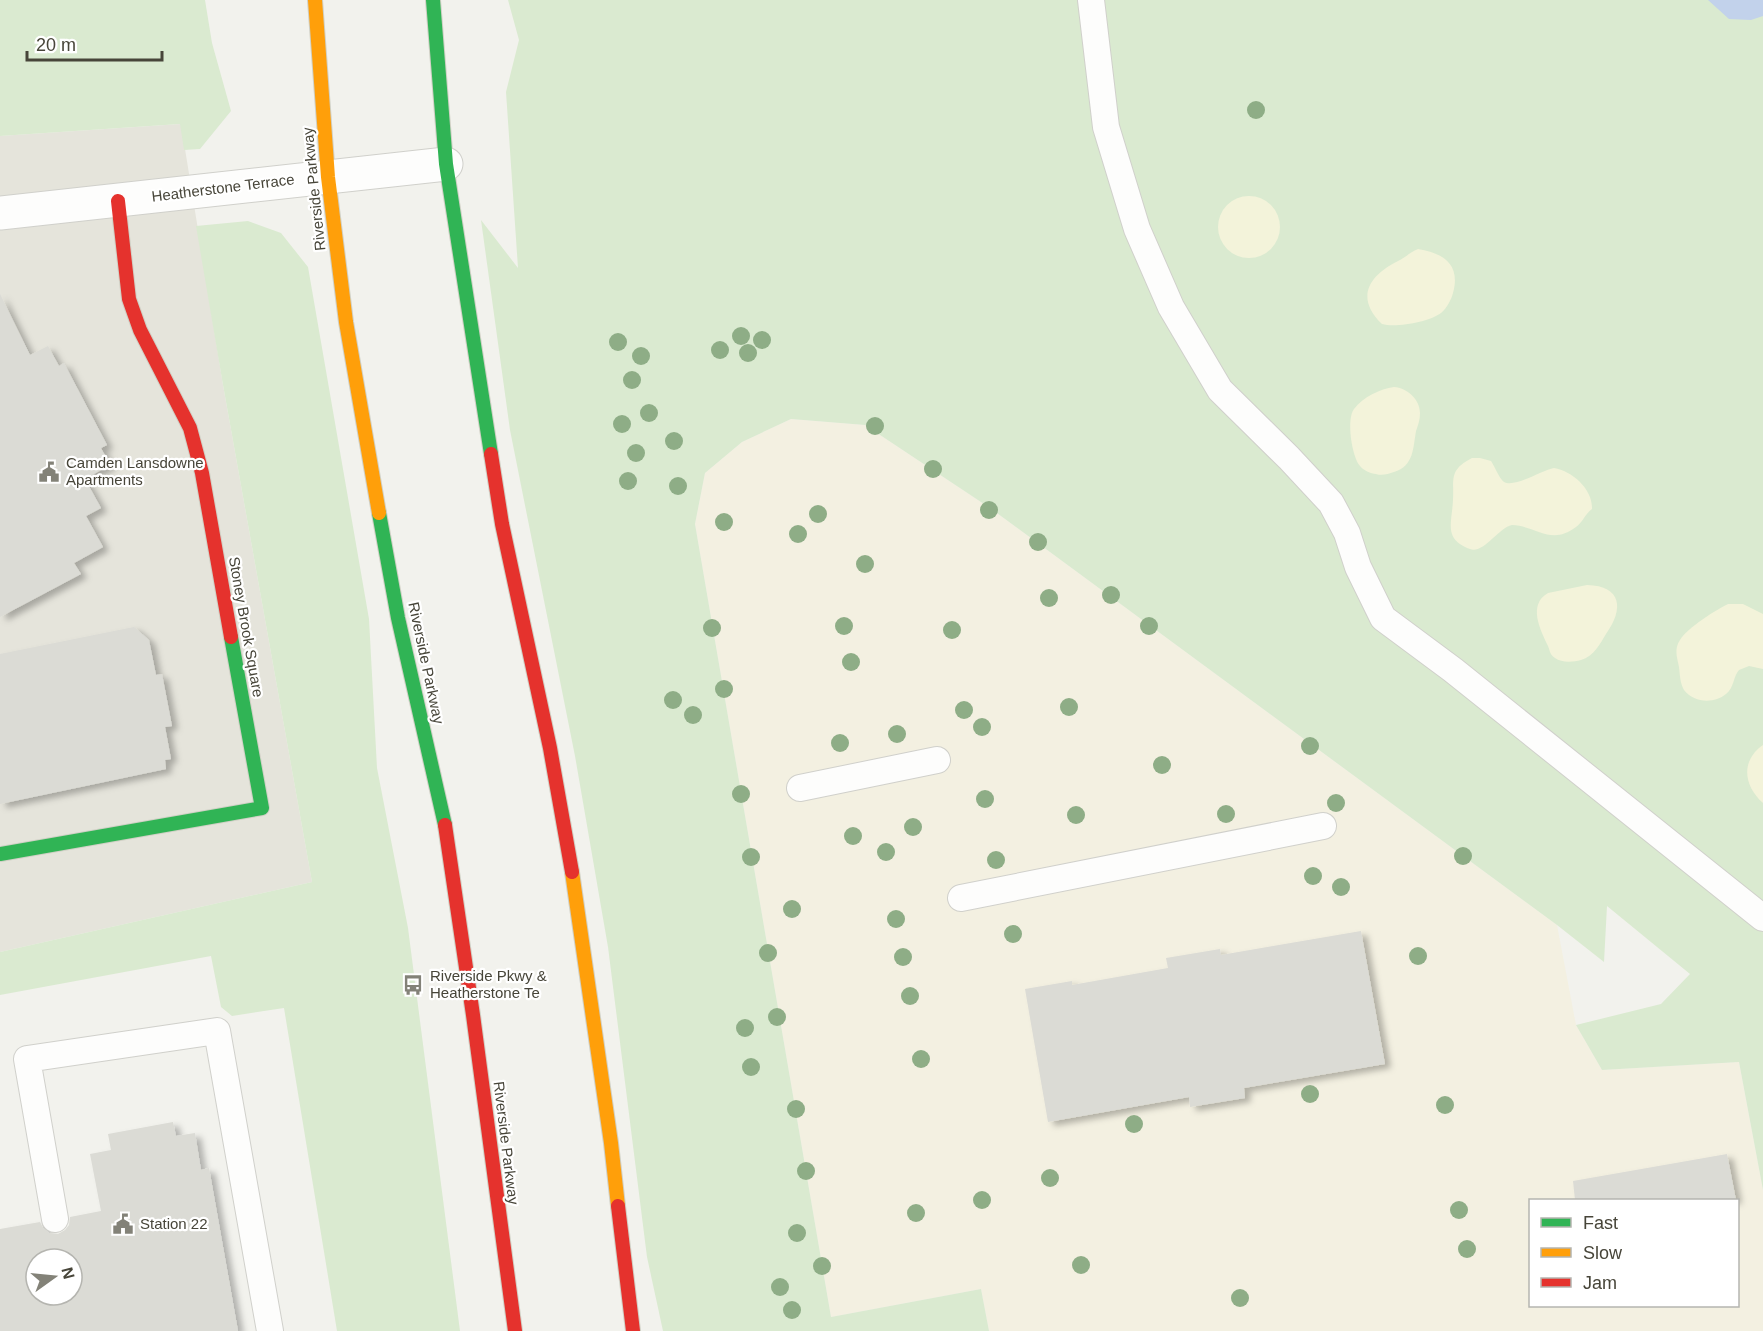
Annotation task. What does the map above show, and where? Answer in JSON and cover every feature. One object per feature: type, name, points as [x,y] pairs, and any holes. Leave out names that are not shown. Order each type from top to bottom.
[{"type":"main road","name":"Riverside Parkway","points":[[315,0],[328,177],[346,322],[398,618],[444,818],[515,1331]]},
{"type":"main road","points":[[433,0],[446,164],[470,327],[502,524],[550,748],[579,913],[591,988],[633,1331]]},
{"type":"main road","name":"Stoney Brook Square","points":[[0,854],[262,808],[202,473],[190,428],[140,330],[129,299],[118,201]]},
{"type":"street","name":"Heatherstone Terrace","points":[[0,213],[446,164]]},
{"type":"lane","points":[[1091,0],[1107,127],[1137,229],[1171,307],[1220,390],[1331,503],[1347,533],[1358,567],[1383,618],[1453,670],[1763,918]]},
{"type":"lane","points":[[800,788],[937,760]]},
{"type":"lane","points":[[961,898],[1323,826]]},
{"type":"lane","points":[[55,1219],[27,1059],[217,1031],[270,1331]]},
{"type":"shaded area","points":[[0,0],[205,0],[212,43],[231,111],[200,149],[184,150],[180,124],[0,136]]},
{"type":"shaded area","points":[[508,0],[1763,0],[1763,1190],[1739,1062],[1602,1070],[1576,1025],[1661,1004],[1690,974],[1607,906],[1604,962],[1557,925],[990,508],[865,425],[791,419],[742,442],[705,473],[695,524],[831,1317],[981,1289],[989,1331],[663,1331],[647,1257],[608,947],[575,756],[510,430],[481,220],[518,268],[506,92],[519,40]]},
{"type":"shaded area","name":"Camden Lansdowne Apartments","points":[[181,124],[223,385],[312,882],[0,952],[0,136]]},
{"type":"shaded area","points":[[248,221],[281,233],[308,267],[369,619],[377,768],[408,928],[460,1331],[337,1331],[284,1008],[232,1016],[221,1007],[211,956],[0,995],[0,952],[312,882],[196,226]]},
{"type":"shaded area","points":[[791,419],[865,425],[990,508],[1557,925],[1576,1025],[1602,1070],[1739,1062],[1763,1190],[1763,1331],[989,1331],[981,1289],[831,1317],[695,524],[705,473],[742,442]]},
{"type":"sand","points":[[1243,196],[1255,196],[1271,205],[1278,215],[1280,227],[1278,239],[1271,249],[1255,258],[1243,258],[1232,253],[1223,244],[1218,233],[1218,221],[1223,210],[1232,201]]},
{"type":"sand","points":[[1418,249],[1435,253],[1452,267],[1455,283],[1450,301],[1441,313],[1429,319],[1404,325],[1382,324],[1369,305],[1367,296],[1369,288],[1380,273]]},
{"type":"sand","points":[[1394,387],[1412,395],[1418,403],[1420,418],[1409,461],[1401,469],[1380,475],[1365,470],[1357,461],[1351,438],[1350,421],[1354,409],[1367,397]]},
{"type":"sand","points":[[1472,458],[1491,461],[1502,480],[1509,483],[1521,481],[1549,469],[1561,470],[1574,477],[1585,488],[1592,509],[1578,525],[1559,535],[1544,534],[1512,525],[1480,548],[1470,549],[1461,545],[1452,535],[1451,523],[1454,475],[1459,467]]},
{"type":"sand","points":[[1587,585],[1599,586],[1613,594],[1616,600],[1616,616],[1599,646],[1590,656],[1575,661],[1558,660],[1551,654],[1539,626],[1538,604],[1548,593]]},
{"type":"sand","points":[[1728,604],[1743,604],[1763,614],[1763,669],[1749,666],[1739,670],[1731,689],[1721,697],[1710,701],[1693,698],[1684,690],[1680,679],[1677,647],[1689,630]]},
{"type":"sand","points":[[1763,745],[1763,803],[1752,789],[1747,774],[1751,758]]},
{"type":"water","points":[[1708,0],[1763,0],[1763,16],[1751,20],[1729,19]]},
{"type":"building","name":"Camden Lansdowne Apartments","points":[[0,294],[30,355],[48,346],[59,366],[64,363],[107,445],[101,448],[110,465],[85,479],[101,508],[86,516],[103,547],[74,563],[81,574],[0,617]]},
{"type":"building","points":[[134,627],[149,640],[156,675],[162,674],[172,726],[165,727],[171,759],[165,760],[166,769],[0,804],[0,654]]},
{"type":"building","points":[[1361,931],[1385,1064],[1244,1088],[1245,1098],[1190,1107],[1189,1097],[1048,1122],[1025,989],[1072,981],[1072,985],[1168,968],[1166,958],[1220,949],[1221,955]]},
{"type":"building","name":"Station 22","points":[[173,1122],[176,1136],[195,1133],[201,1170],[209,1168],[238,1331],[0,1331],[0,1229],[40,1222],[49,1233],[58,1234],[69,1225],[70,1217],[101,1211],[90,1154],[111,1150],[108,1134]]},
{"type":"building","points":[[1727,1154],[1736,1199],[1575,1199],[1573,1181]]},
{"type":"traffic: fast","points":[[433,0],[446,164],[491,454]]},
{"type":"traffic: fast","points":[[379,513],[398,618],[445,825]]},
{"type":"traffic: fast","points":[[0,854],[262,808],[231,637]]},
{"type":"traffic: slow","points":[[315,0],[328,177],[346,322],[379,513]]},
{"type":"traffic: slow","points":[[572,872],[618,1206]]},
{"type":"traffic: jam","points":[[118,201],[129,299],[140,330],[190,428],[202,473],[231,637]]},
{"type":"traffic: jam","points":[[491,454],[502,524],[550,748],[572,872]]},
{"type":"traffic: jam","points":[[445,825],[515,1331]]},
{"type":"traffic: jam","points":[[618,1206],[633,1331]]},
{"type":"place","name":"Camden Lansdowne Apartments","points":[[49,472]]},
{"type":"place","name":"Riverside Pkwy & Heatherstone Te","points":[[413,985]]},
{"type":"place","name":"Station 22","points":[[123,1224]]}]
